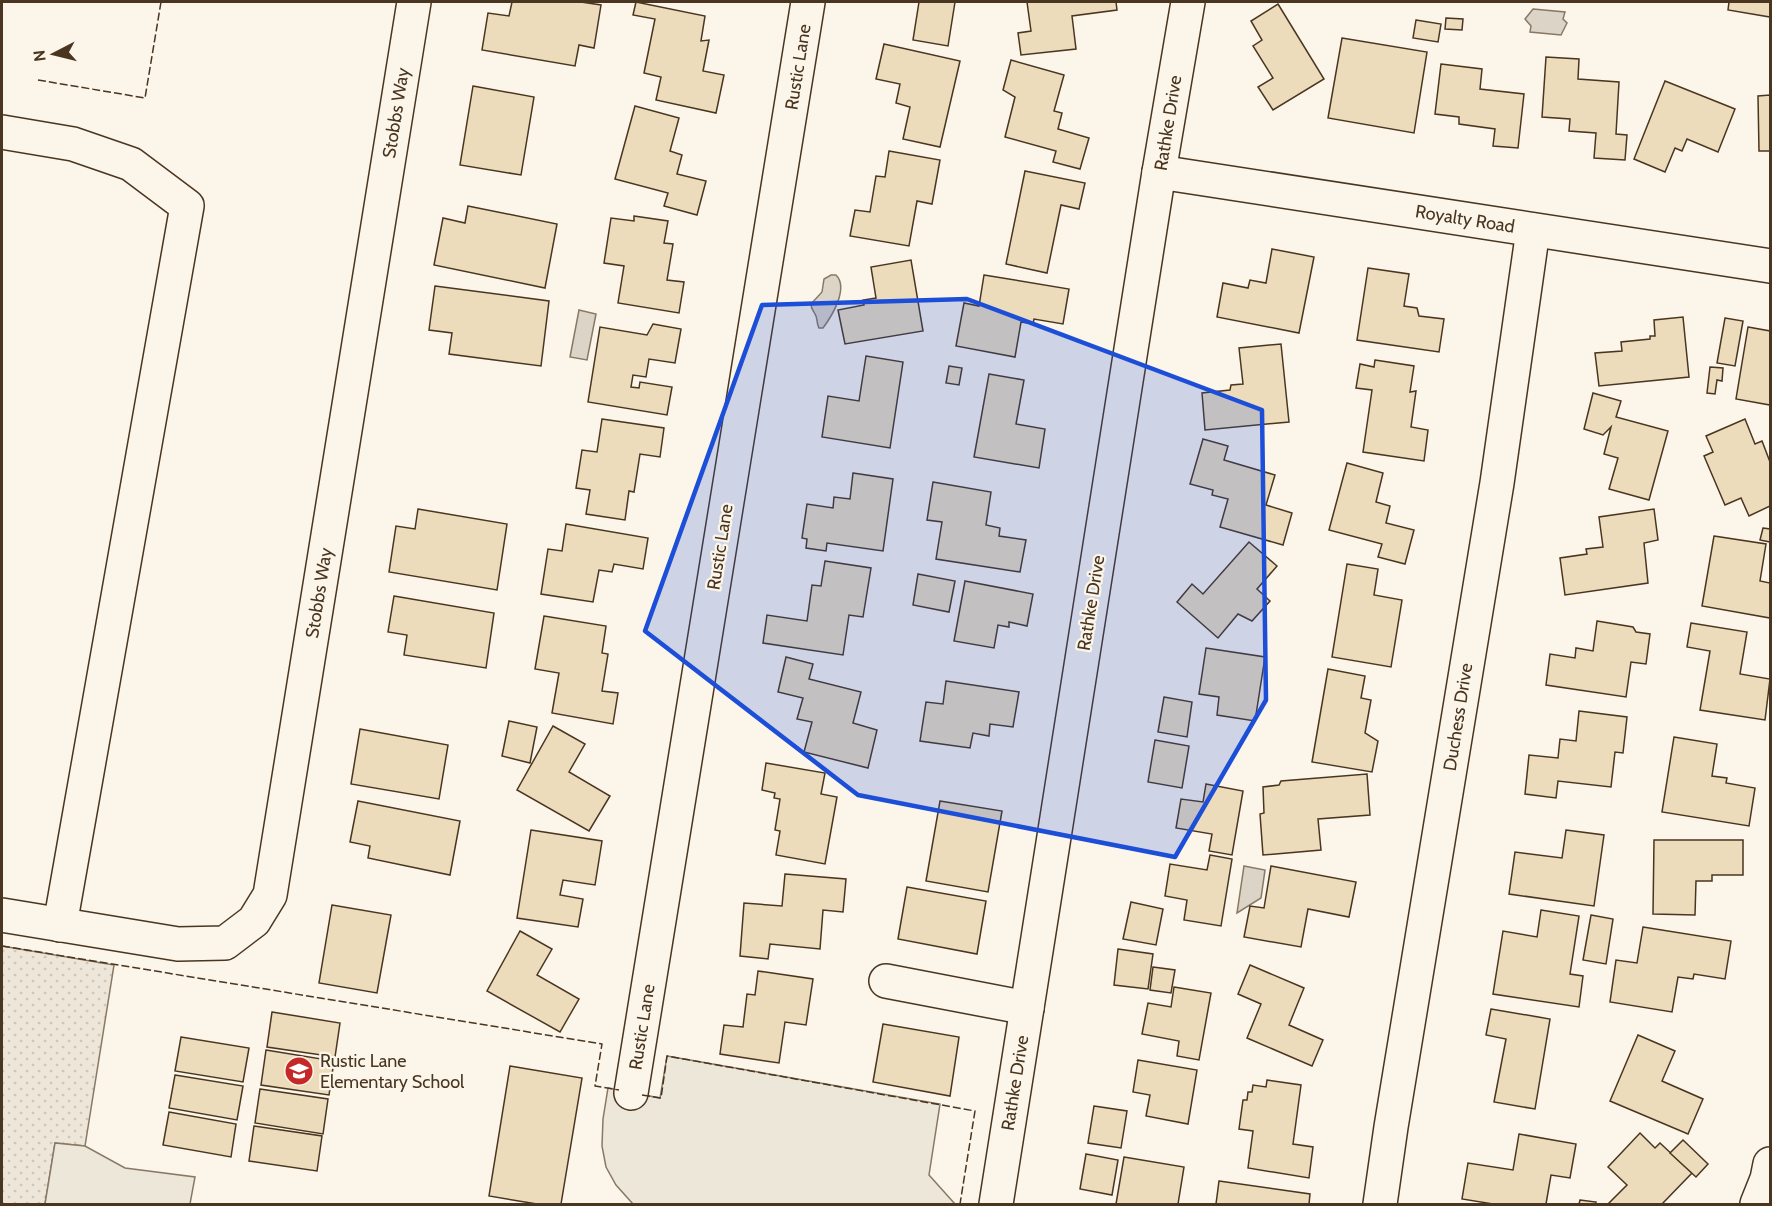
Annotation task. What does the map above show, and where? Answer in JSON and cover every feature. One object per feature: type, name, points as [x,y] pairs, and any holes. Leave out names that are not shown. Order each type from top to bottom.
[{"type":"street","name":"Stobbs Way","points":[[2,915],[178,944],[225,943],[254,921],[270,895],[414,2]]},
{"type":"street","name":"Rustic Lane","points":[[631,1093],[808,2]]},
{"type":"street","name":"Rathke Drive","points":[[996,1204],[1159,172],[1188,2]]},
{"type":"street","points":[[2,132],[73,144],[131,165],[187,206],[60,925]]},
{"type":"street","name":"Royalty Road","points":[[1159,172],[1770,266]]},
{"type":"street","name":"Duchess Drive","points":[[1380,1204],[1497,483],[1533,230]]},
{"type":"street","points":[[886,981],[1027,1008]]},
{"type":"street","points":[[1757,1204],[1770,1164]]},
{"type":"highlighted area","points":[[967,299],[1262,410],[1266,700],[1175,857],[858,795],[645,631],[762,305]]},
{"type":"shaded area","points":[[1533,9],[1565,12],[1563,19],[1567,23],[1561,35],[1530,32],[1531,26],[1525,19]]},
{"type":"shaded area","points":[[836,275],[840,281],[840,294],[831,316],[823,328],[819,328],[811,304],[822,292],[824,279]]},
{"type":"shaded area","points":[[579,310],[596,314],[587,360],[570,357]]},
{"type":"shaded area","points":[[1244,866],[1265,870],[1261,898],[1237,913]]},
{"type":"shaded area","points":[[2,946],[114,965],[85,1146],[55,1143],[45,1204],[2,1204]]},
{"type":"shaded area","points":[[667,1056],[940,1104],[929,1175],[955,1204],[633,1204],[616,1185],[606,1167],[602,1146],[608,1088],[660,1098]]},
{"type":"shaded area","points":[[55,1143],[85,1146],[125,1168],[195,1177],[190,1204],[45,1204]]},
{"type":"building","points":[[512,2],[581,2],[601,5],[594,48],[579,45],[575,66],[482,50],[488,13],[509,16]]},
{"type":"building","points":[[636,2],[705,16],[701,41],[709,40],[703,71],[724,75],[716,113],[656,100],[661,77],[644,73],[655,19],[633,15]]},
{"type":"building","points":[[919,2],[955,2],[948,46],[913,40]]},
{"type":"building","points":[[1027,2],[1116,2],[1117,10],[1072,16],[1076,49],[1021,55],[1018,33],[1031,31]]},
{"type":"building","points":[[1729,2],[1770,2],[1770,17],[1728,10]]},
{"type":"building","points":[[1278,4],[1324,79],[1273,110],[1258,87],[1273,78],[1253,46],[1262,40],[1251,21]]},
{"type":"building","points":[[1446,18],[1463,19],[1462,30],[1445,29]]},
{"type":"building","points":[[1416,20],[1441,24],[1438,42],[1413,38]]},
{"type":"building","points":[[1342,38],[1427,52],[1414,133],[1328,118]]},
{"type":"building","points":[[884,44],[960,61],[940,147],[903,139],[910,107],[896,103],[900,84],[876,79]]},
{"type":"building","points":[[1546,57],[1579,59],[1578,79],[1619,82],[1616,134],[1627,135],[1625,160],[1594,158],[1596,133],[1569,131],[1570,119],[1542,117]]},
{"type":"building","points":[[1011,60],[1064,75],[1054,111],[1062,113],[1058,129],[1089,138],[1080,169],[1053,162],[1056,151],[1005,137],[1015,97],[1003,90]]},
{"type":"building","points":[[1441,64],[1482,69],[1480,89],[1524,94],[1518,148],[1493,146],[1495,129],[1459,124],[1459,117],[1435,114]]},
{"type":"building","points":[[1665,81],[1735,109],[1718,152],[1687,139],[1682,151],[1675,148],[1665,172],[1634,159]]},
{"type":"building","points":[[473,86],[534,97],[521,175],[460,165]]},
{"type":"building","points":[[1770,95],[1770,151],[1759,151],[1758,96]]},
{"type":"building","points":[[635,106],[679,118],[670,151],[682,155],[677,174],[706,181],[697,215],[664,206],[668,193],[615,179]]},
{"type":"building","points":[[889,151],[940,160],[932,204],[917,201],[909,246],[850,236],[855,210],[870,212],[876,176],[885,177]]},
{"type":"building","points":[[1025,171],[1085,183],[1079,209],[1061,205],[1047,273],[1006,264]]},
{"type":"building","points":[[468,206],[557,224],[545,288],[434,265],[443,218],[465,223]]},
{"type":"building","points":[[634,216],[668,221],[664,243],[673,244],[667,280],[684,282],[679,313],[618,303],[624,266],[604,263],[611,218],[634,221]]},
{"type":"building","points":[[1272,249],[1314,257],[1299,333],[1217,317],[1223,283],[1248,288],[1250,280],[1266,283]]},
{"type":"building","points":[[911,260],[923,331],[845,344],[838,310],[864,305],[863,300],[876,298],[871,267]]},
{"type":"building","points":[[1368,268],[1409,274],[1404,306],[1417,308],[1419,316],[1444,319],[1439,352],[1357,340]]},
{"type":"building","points":[[984,275],[1069,289],[1063,324],[1034,319],[1033,324],[1021,322],[1015,357],[956,346],[964,303],[979,306]]},
{"type":"building","points":[[435,286],[549,301],[541,366],[449,354],[452,333],[429,330]]},
{"type":"building","points":[[1683,317],[1689,377],[1599,386],[1595,353],[1622,351],[1621,342],[1650,339],[1650,336],[1655,336],[1654,320]]},
{"type":"building","points":[[1725,318],[1743,321],[1735,366],[1717,363]]},
{"type":"building","points":[[653,324],[681,329],[675,363],[649,359],[646,377],[633,375],[631,387],[639,388],[640,382],[672,387],[667,415],[588,402],[600,327],[647,335]]},
{"type":"building","points":[[1748,327],[1770,331],[1770,405],[1736,399]]},
{"type":"building","points":[[1281,344],[1289,422],[1205,430],[1202,393],[1230,390],[1231,385],[1243,384],[1239,348]]},
{"type":"building","points":[[866,356],[903,362],[890,448],[822,437],[828,396],[859,401]]},
{"type":"building","points":[[1375,360],[1414,366],[1410,392],[1416,391],[1411,427],[1428,430],[1424,461],[1363,452],[1372,390],[1356,388],[1360,364],[1374,367]]},
{"type":"building","points":[[949,366],[962,368],[959,385],[946,383]]},
{"type":"building","points":[[1710,367],[1723,368],[1722,381],[1717,380],[1715,394],[1707,393]]},
{"type":"building","points":[[989,374],[1024,380],[1016,424],[1045,429],[1039,468],[974,457]]},
{"type":"building","points":[[1593,393],[1621,401],[1616,417],[1668,431],[1649,500],[1609,489],[1618,458],[1604,454],[1611,427],[1603,435],[1584,429]]},
{"type":"building","points":[[602,419],[664,428],[660,457],[640,454],[634,492],[629,491],[625,520],[586,514],[590,490],[576,488],[582,450],[597,452]]},
{"type":"building","points":[[1745,419],[1755,444],[1762,441],[1770,462],[1770,506],[1749,516],[1741,498],[1725,505],[1704,456],[1713,452],[1706,436]]},
{"type":"building","points":[[1203,439],[1228,446],[1224,460],[1275,475],[1266,505],[1292,513],[1283,545],[1220,527],[1228,499],[1212,495],[1213,490],[1190,484]]},
{"type":"building","points":[[1347,463],[1383,473],[1376,502],[1390,506],[1386,523],[1414,530],[1405,564],[1378,557],[1382,544],[1329,530]]},
{"type":"building","points":[[853,473],[893,479],[883,551],[827,543],[826,551],[806,548],[807,539],[802,538],[807,504],[833,508],[834,497],[850,499]]},
{"type":"building","points":[[933,482],[991,492],[986,525],[1000,528],[999,536],[1026,540],[1020,572],[936,559],[942,522],[927,520]]},
{"type":"building","points":[[418,509],[507,524],[497,590],[389,572],[396,526],[415,529]]},
{"type":"building","points":[[1654,509],[1658,540],[1644,543],[1648,583],[1565,595],[1560,558],[1587,554],[1586,549],[1603,547],[1599,517]]},
{"type":"building","points":[[566,524],[648,538],[643,569],[614,564],[612,572],[599,570],[593,602],[541,594],[548,549],[562,551]]},
{"type":"building","points":[[1763,528],[1770,529],[1770,542],[1760,540]]},
{"type":"building","points":[[1714,536],[1766,544],[1760,581],[1770,583],[1770,618],[1702,606]]},
{"type":"building","points":[[1249,542],[1277,566],[1257,589],[1270,601],[1252,621],[1238,614],[1218,638],[1177,602],[1192,584],[1203,594]]},
{"type":"building","points":[[825,561],[871,568],[863,617],[849,615],[843,655],[763,643],[767,615],[807,621],[812,585],[821,586]]},
{"type":"building","points":[[1347,564],[1378,569],[1374,595],[1402,600],[1391,667],[1332,657]]},
{"type":"building","points":[[918,574],[955,581],[949,612],[913,605]]},
{"type":"building","points":[[965,581],[1033,594],[1027,626],[1009,622],[1009,627],[998,625],[994,648],[954,641]]},
{"type":"building","points":[[394,596],[494,613],[486,668],[404,655],[407,635],[388,632]]},
{"type":"building","points":[[544,616],[606,626],[602,653],[608,654],[602,691],[618,693],[613,724],[552,713],[559,673],[535,669]]},
{"type":"building","points":[[1597,621],[1633,627],[1636,632],[1650,634],[1646,664],[1631,662],[1626,697],[1546,685],[1550,654],[1575,658],[1576,648],[1593,651]]},
{"type":"building","points":[[1691,623],[1747,632],[1740,674],[1770,679],[1765,720],[1700,710],[1710,651],[1687,647]]},
{"type":"building","points":[[1206,648],[1265,657],[1255,721],[1217,715],[1219,697],[1199,694]]},
{"type":"building","points":[[786,657],[813,664],[809,679],[861,692],[853,723],[877,730],[868,768],[804,752],[812,722],[797,719],[803,698],[778,692]]},
{"type":"building","points":[[1328,669],[1365,676],[1361,698],[1371,700],[1365,733],[1378,741],[1372,772],[1312,762]]},
{"type":"building","points":[[946,681],[1019,692],[1013,727],[990,724],[989,736],[973,733],[970,748],[920,741],[926,702],[943,704]]},
{"type":"building","points":[[1164,697],[1192,702],[1187,737],[1158,732]]},
{"type":"building","points":[[1579,711],[1627,717],[1623,753],[1615,752],[1611,787],[1558,781],[1556,798],[1525,794],[1529,755],[1558,758],[1560,739],[1576,741]]},
{"type":"building","points":[[509,721],[537,727],[530,763],[502,756]]},
{"type":"building","points":[[553,726],[585,744],[569,772],[610,796],[589,831],[517,790]]},
{"type":"building","points":[[360,729],[448,745],[439,799],[351,784]]},
{"type":"building","points":[[1674,737],[1717,744],[1712,776],[1727,778],[1726,783],[1755,788],[1749,826],[1662,812]]},
{"type":"building","points":[[1155,740],[1189,746],[1182,788],[1148,782]]},
{"type":"building","points":[[766,763],[825,773],[821,794],[837,797],[825,864],[776,855],[780,831],[775,830],[780,799],[774,798],[775,793],[762,790]]},
{"type":"building","points":[[1367,774],[1370,815],[1318,819],[1321,850],[1263,855],[1260,814],[1264,813],[1263,787],[1279,785],[1281,781]]},
{"type":"building","points":[[1206,784],[1243,791],[1232,855],[1209,851],[1212,834],[1176,828],[1181,799],[1203,802]]},
{"type":"building","points":[[358,801],[460,821],[450,875],[368,858],[370,846],[350,842]]},
{"type":"building","points":[[940,801],[1002,811],[988,892],[926,881]]},
{"type":"building","points":[[531,830],[602,841],[595,885],[563,880],[560,895],[583,899],[578,927],[517,918]]},
{"type":"building","points":[[1566,830],[1604,835],[1594,906],[1509,894],[1515,852],[1562,858]]},
{"type":"building","points":[[1654,840],[1743,840],[1743,875],[1712,875],[1712,881],[1696,881],[1695,915],[1653,914]]},
{"type":"building","points":[[1210,855],[1232,859],[1221,926],[1184,920],[1187,900],[1165,896],[1170,864],[1207,870]]},
{"type":"building","points":[[1271,866],[1356,882],[1349,917],[1308,909],[1301,947],[1244,937],[1250,906],[1264,908]]},
{"type":"building","points":[[785,874],[846,879],[843,912],[823,910],[820,949],[770,944],[768,959],[740,956],[744,903],[782,906]]},
{"type":"building","points":[[907,887],[986,901],[977,954],[898,939]]},
{"type":"building","points":[[1131,902],[1163,909],[1156,945],[1123,939]]},
{"type":"building","points":[[332,905],[391,915],[377,993],[319,983]]},
{"type":"building","points":[[1541,910],[1579,916],[1570,974],[1583,976],[1579,1007],[1493,994],[1503,931],[1537,937]]},
{"type":"building","points":[[1591,915],[1613,919],[1606,964],[1583,960]]},
{"type":"building","points":[[1643,927],[1731,941],[1725,979],[1694,974],[1693,979],[1678,977],[1672,1012],[1610,1002],[1616,960],[1637,963]]},
{"type":"building","points":[[520,931],[552,949],[537,975],[579,999],[560,1032],[487,991]]},
{"type":"building","points":[[1118,949],[1153,954],[1148,989],[1114,985]]},
{"type":"building","points":[[1250,965],[1304,988],[1289,1025],[1323,1040],[1312,1066],[1247,1038],[1261,1004],[1238,994]]},
{"type":"building","points":[[1153,967],[1175,970],[1171,993],[1150,990]]},
{"type":"building","points":[[758,971],[813,979],[806,1025],[785,1022],[779,1063],[720,1054],[724,1025],[743,1027],[747,994],[755,995]]},
{"type":"building","points":[[1174,987],[1211,993],[1199,1060],[1177,1056],[1179,1041],[1142,1034],[1148,1003],[1171,1007]]},
{"type":"building","points":[[1491,1009],[1550,1019],[1535,1109],[1494,1102],[1506,1039],[1486,1035]]},
{"type":"building","points":[[272,1012],[340,1023],[335,1057],[267,1047]]},
{"type":"building","points":[[883,1024],[959,1037],[950,1096],[873,1082]]},
{"type":"building","points":[[1638,1035],[1675,1051],[1662,1081],[1703,1099],[1688,1134],[1610,1101]]},
{"type":"building","points":[[181,1037],[249,1048],[243,1082],[175,1071]]},
{"type":"building","points":[[266,1050],[334,1061],[329,1095],[261,1085]]},
{"type":"building","points":[[1138,1060],[1197,1070],[1188,1124],[1146,1116],[1150,1095],[1133,1092]]},
{"type":"building","points":[[510,1066],[582,1078],[561,1204],[537,1204],[489,1196]]},
{"type":"building","points":[[175,1075],[243,1086],[237,1120],[169,1108]]},
{"type":"building","points":[[1267,1080],[1301,1085],[1293,1144],[1313,1147],[1309,1178],[1248,1168],[1253,1131],[1239,1129],[1243,1100],[1247,1100],[1248,1092],[1252,1092],[1253,1085],[1266,1087]]},
{"type":"building","points":[[260,1089],[328,1099],[323,1134],[255,1123]]},
{"type":"building","points":[[1094,1106],[1127,1111],[1121,1148],[1088,1143]]},
{"type":"building","points":[[169,1112],[236,1124],[231,1157],[163,1145]]},
{"type":"building","points":[[254,1126],[322,1136],[317,1171],[249,1161]]},
{"type":"building","points":[[1640,1133],[1655,1148],[1660,1143],[1692,1173],[1662,1204],[1608,1204],[1627,1185],[1608,1167]]},
{"type":"building","points":[[1519,1134],[1576,1144],[1570,1178],[1551,1175],[1546,1204],[1493,1204],[1462,1199],[1468,1163],[1513,1170]]},
{"type":"building","points":[[1683,1140],[1708,1164],[1696,1177],[1670,1153]]},
{"type":"building","points":[[1086,1154],[1118,1160],[1112,1195],[1080,1189]]},
{"type":"building","points":[[1124,1157],[1184,1167],[1178,1204],[1116,1204]]},
{"type":"building","points":[[1219,1181],[1310,1194],[1309,1204],[1216,1204]]},
{"type":"building","points":[[1580,1200],[1596,1202],[1595,1204],[1579,1204]]},
{"type":"fence","points":[[38,80],[145,98],[161,2]]},
{"type":"fence","points":[[2,946],[602,1044],[595,1086],[619,1090]]},
{"type":"fence","points":[[642,1095],[661,1098],[667,1056],[975,1111],[960,1204]]},
{"type":"place","name":"Rustic Lane Elementary School","points":[[299,1071]]}]
